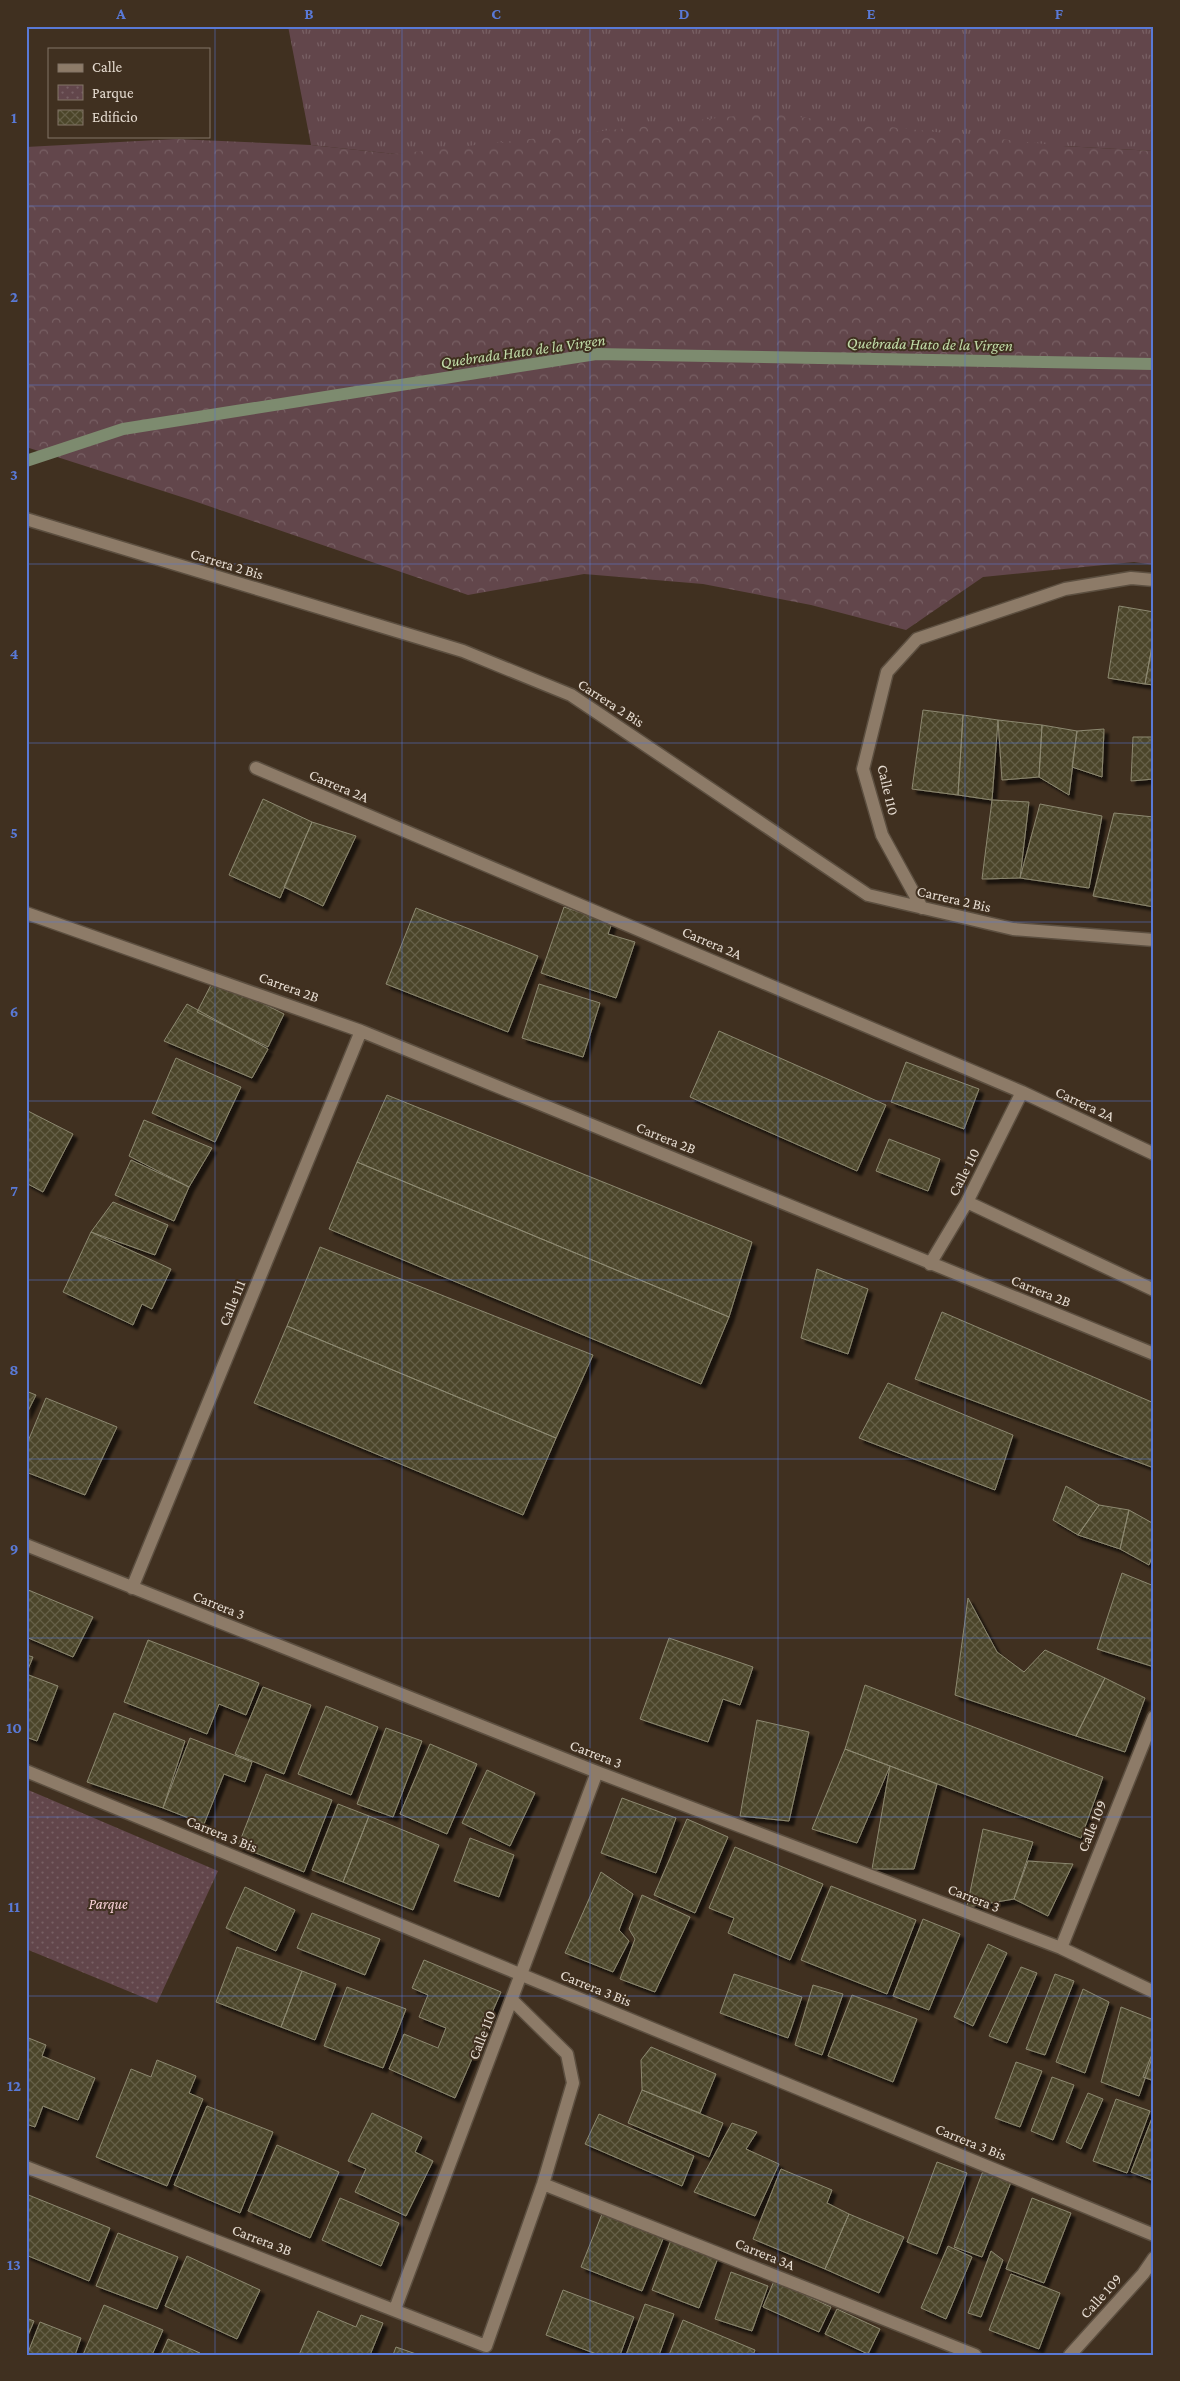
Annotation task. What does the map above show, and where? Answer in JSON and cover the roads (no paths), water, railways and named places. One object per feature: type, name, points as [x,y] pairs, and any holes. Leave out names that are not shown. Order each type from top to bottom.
[{"type":"street","name":"Carrera 2 Bis","points":[[26,519],[463,651],[571,695],[868,895],[1013,929],[1154,940]]},
{"type":"street","name":"Calle 110","points":[[922,908],[882,835],[863,769],[887,672],[917,638],[1065,589],[1132,578],[1154,580]]},
{"type":"street","name":"Carrera 2A","points":[[256,768],[1022,1092],[1154,1154]]},
{"type":"street","name":"Carrera 2B","points":[[26,913],[163,959],[361,1030],[1154,1354]]},
{"type":"street","name":"Calle 111","points":[[132,1588],[361,1030]]},
{"type":"street","name":"Calle 110","points":[[930,1264],[967,1202],[1022,1092]]},
{"type":"street","points":[[967,1202],[1154,1290]]},
{"type":"street","name":"Carrera 3","points":[[26,1545],[597,1772],[1061,1948],[1154,1992]]},
{"type":"street","name":"Calle 109","points":[[1061,1948],[1154,1717]]},
{"type":"street","name":"Carrera 3 Bis","points":[[26,1771],[1154,2235]]},
{"type":"street","name":"Calle 110","points":[[395,2309],[597,1772]]},
{"type":"street","points":[[512,2000],[567,2054],[573,2082],[543,2184]]},
{"type":"street","name":"Carrera 3B","points":[[26,2167],[486,2346],[543,2184]]},
{"type":"street","name":"Carrera 3A","points":[[543,2184],[976,2355]]},
{"type":"street","name":"Calle 109","points":[[1070,2355],[1143,2274],[1154,2258]]},
{"type":"waterway","name":"Quebrada Hato de la Virgen","points":[[26,461],[123,429],[596,354],[1154,364]]},
{"type":"park label","name":"Parque","points":[[108,1904]]}]
